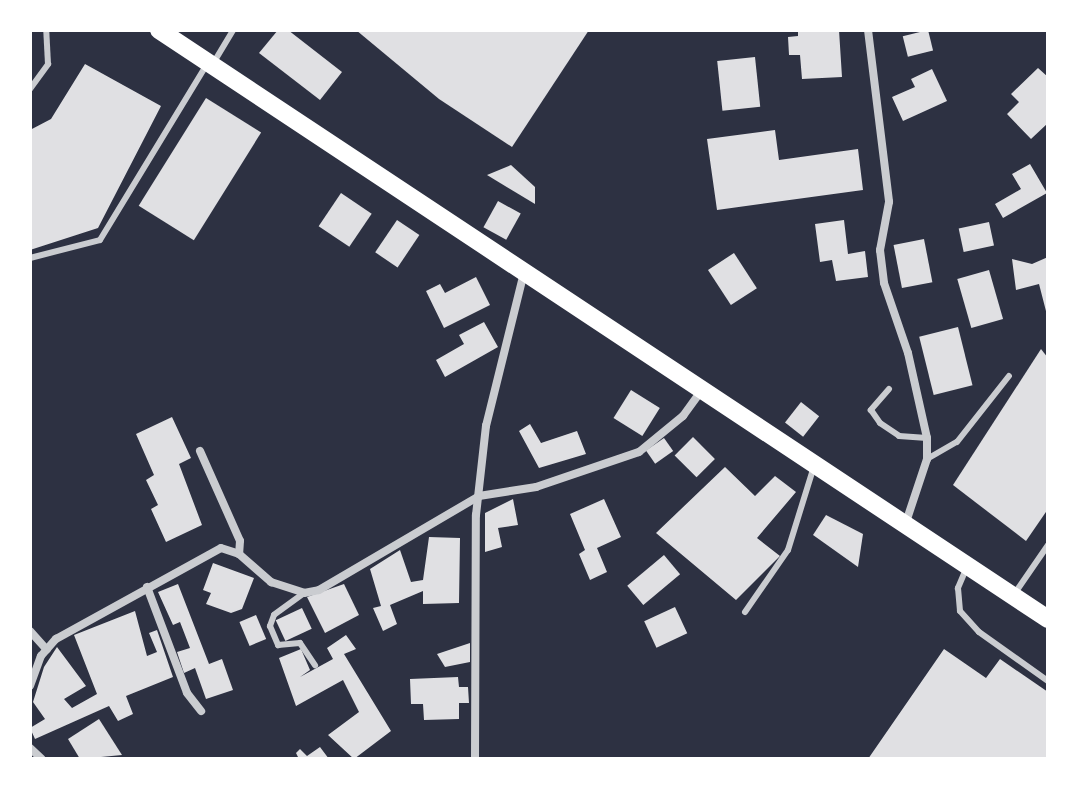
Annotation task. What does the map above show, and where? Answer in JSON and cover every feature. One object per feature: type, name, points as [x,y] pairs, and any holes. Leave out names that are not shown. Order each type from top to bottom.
[{"type":"main road","points":[[159,30],[1048,619]]},
{"type":"street","points":[[868,30],[889,202],[880,250],[884,283],[908,353],[927,438],[927,459],[905,525]]},
{"type":"street","points":[[475,759],[479,496],[486,426],[525,273]]},
{"type":"street","points":[[30,686],[47,650],[56,639],[221,548],[239,554],[271,582],[304,593],[350,575],[428,522],[479,496],[536,487],[639,452],[683,416],[702,390]]},
{"type":"street","points":[[200,451],[240,541],[239,554]]},
{"type":"street","points":[[147,587],[187,693],[201,711]]},
{"type":"street","points":[[30,631],[47,650]]},
{"type":"street","points":[[30,748],[42,759]]},
{"type":"lane","points":[[30,89],[48,64],[46,30]]},
{"type":"lane","points":[[30,258],[100,240],[233,30]]},
{"type":"lane","points":[[927,459],[957,442],[1009,376]]},
{"type":"lane","points":[[889,389],[871,410],[880,423],[899,436],[927,438]]},
{"type":"lane","points":[[745,612],[788,550],[814,464]]},
{"type":"lane","points":[[1013,596],[1048,545]]},
{"type":"lane","points":[[967,565],[958,588],[960,611],[979,632],[1048,681]]},
{"type":"lane","points":[[304,593],[274,615],[270,626],[278,645],[300,643],[315,665]]},
{"type":"building","points":[[278,30],[288,30],[342,72],[320,100],[259,53]]},
{"type":"building","points":[[356,30],[589,30],[512,147],[439,99]]},
{"type":"building","points":[[798,30],[839,30],[842,77],[802,79],[800,55],[789,55],[788,37],[798,36]]},
{"type":"building","points":[[928,30],[933,50],[908,57],[903,36]]},
{"type":"building","points":[[755,57],[760,107],[722,111],[717,61]]},
{"type":"building","points":[[85,64],[161,106],[98,228],[30,250],[30,130],[51,119]]},
{"type":"building","points":[[1038,68],[1048,77],[1048,123],[1031,139],[1007,114],[1019,102],[1011,94]]},
{"type":"building","points":[[932,69],[947,101],[903,121],[892,97],[915,87],[911,79]]},
{"type":"building","points":[[206,98],[261,132],[194,240],[139,206]]},
{"type":"building","points":[[775,130],[779,160],[858,149],[863,190],[717,210],[707,139]]},
{"type":"building","points":[[1030,164],[1047,193],[1003,218],[995,204],[1021,189],[1012,174]]},
{"type":"building","points":[[511,165],[535,187],[535,204],[487,175]]},
{"type":"building","points":[[341,193],[372,214],[349,247],[319,226]]},
{"type":"building","points":[[498,201],[521,214],[506,240],[483,227]]},
{"type":"building","points":[[397,220],[419,235],[398,267],[375,252]]},
{"type":"building","points":[[844,220],[848,254],[865,251],[868,277],[836,281],[832,260],[820,262],[815,224]]},
{"type":"building","points":[[989,222],[994,245],[964,252],[959,228]]},
{"type":"building","points":[[924,239],[932,282],[902,288],[894,245]]},
{"type":"building","points":[[734,253],[757,288],[731,305],[708,270]]},
{"type":"building","points":[[1048,257],[1047,315],[1039,284],[1016,290],[1012,259],[1032,264]]},
{"type":"building","points":[[989,270],[1003,319],[971,328],[957,279]]},
{"type":"building","points":[[476,277],[490,305],[444,328],[426,291],[440,284],[445,293]]},
{"type":"building","points":[[484,322],[498,347],[445,377],[436,360],[464,344],[459,335]]},
{"type":"building","points":[[958,327],[973,385],[934,395],[919,337]]},
{"type":"building","points":[[1041,349],[1048,358],[1048,509],[1026,541],[953,485]]},
{"type":"building","points":[[631,390],[660,408],[642,436],[614,418]]},
{"type":"building","points":[[801,402],[819,416],[803,437],[785,422]]},
{"type":"building","points":[[172,417],[191,458],[179,464],[202,525],[166,542],[151,509],[158,505],[146,480],[154,475],[136,434]]},
{"type":"building","points":[[530,424],[541,443],[577,431],[586,454],[539,468],[519,431]]},
{"type":"building","points":[[693,437],[715,459],[697,477],[675,455]]},
{"type":"building","points":[[664,438],[673,451],[655,464],[646,451]]},
{"type":"building","points":[[725,467],[755,496],[775,476],[796,492],[757,538],[780,556],[736,600],[656,533]]},
{"type":"building","points":[[513,499],[518,525],[498,528],[502,547],[485,552],[485,513]]},
{"type":"building","points":[[604,499],[621,537],[597,548],[607,572],[590,580],[579,554],[585,550],[570,514]]},
{"type":"building","points":[[826,515],[863,534],[858,567],[813,535]]},
{"type":"building","points":[[429,537],[460,538],[459,603],[423,604],[423,591],[390,605],[397,624],[383,631],[373,608],[381,606],[370,569],[400,550],[411,582],[423,580]]},
{"type":"building","points":[[664,555],[680,574],[643,605],[627,586]]},
{"type":"building","points":[[213,563],[254,578],[242,609],[231,613],[206,604],[211,593],[203,590]]},
{"type":"building","points":[[178,584],[209,664],[222,659],[233,690],[206,699],[195,668],[184,673],[177,652],[190,648],[180,622],[173,625],[158,592]]},
{"type":"building","points":[[344,584],[359,615],[325,633],[307,597]]},
{"type":"building","points":[[675,607],[687,633],[656,648],[644,621]]},
{"type":"building","points":[[302,608],[312,629],[285,641],[276,620]]},
{"type":"building","points":[[135,611],[147,656],[157,652],[149,633],[157,630],[173,677],[126,696],[133,714],[118,721],[109,706],[35,739],[30,728],[45,719],[33,702],[44,667],[57,647],[86,686],[64,699],[72,708],[97,694],[74,635]]},
{"type":"building","points":[[256,615],[266,639],[250,646],[239,622]]},
{"type":"building","points":[[346,635],[356,649],[344,654],[391,731],[354,759],[328,735],[359,712],[343,680],[296,706],[279,658],[301,649],[310,670],[300,677],[333,659],[327,648]]},
{"type":"building","points":[[470,643],[470,662],[445,667],[437,654]]},
{"type":"building","points":[[944,649],[986,678],[1000,659],[1048,692],[1048,759],[868,759]]},
{"type":"building","points":[[458,677],[459,687],[468,687],[469,703],[459,703],[459,719],[424,720],[423,704],[411,704],[410,679]]},
{"type":"building","points":[[99,719],[122,755],[80,759],[68,739]]},
{"type":"building","points":[[320,747],[329,759],[299,759],[296,753],[300,749],[307,756]]}]
